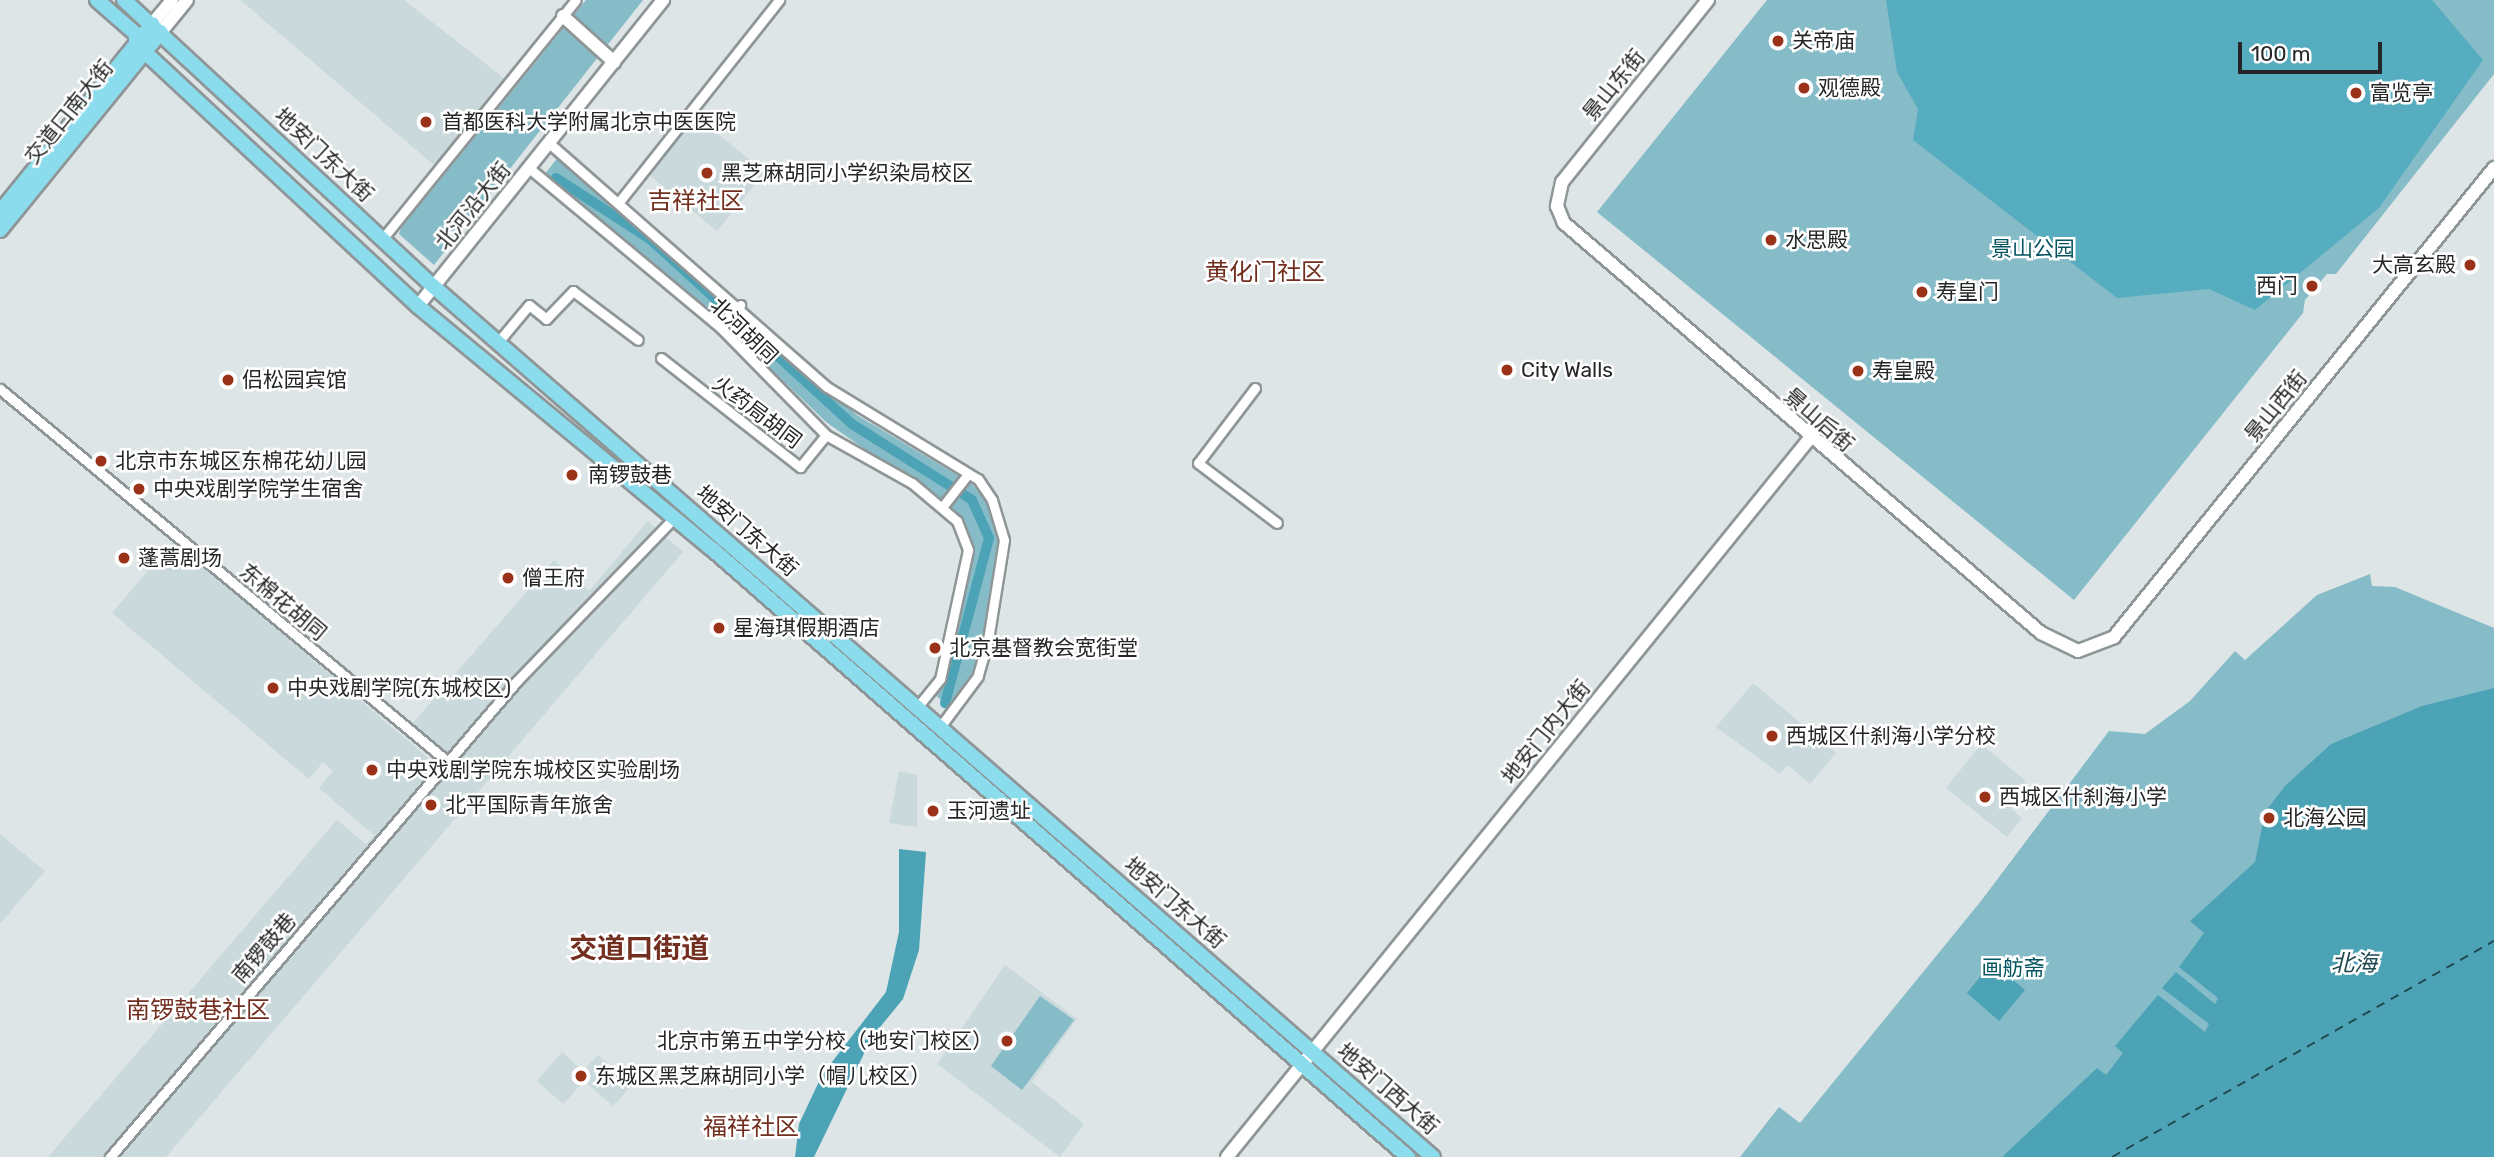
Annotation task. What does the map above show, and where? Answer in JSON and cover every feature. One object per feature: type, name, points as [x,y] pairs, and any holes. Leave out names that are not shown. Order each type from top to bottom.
[{"type":"main road","name":"地安门东大街","points":[[97,0],[136,34],[140,48],[418,306],[674,518],[1303,1063]]},
{"type":"main road","name":"地安门东大街","points":[[124,0],[433,286],[1314,1052]]},
{"type":"main road","points":[[140,48],[156,28]]},
{"type":"main road","name":"交道口南大街","points":[[0,212],[140,48]]},
{"type":"main road","name":"交道口南大街","points":[[0,230],[140,48]]},
{"type":"main road","name":"地安门西大街","points":[[1314,1052],[1433,1157]]},
{"type":"main road","name":"地安门西大街","points":[[1303,1063],[1408,1157]]},
{"type":"street","points":[[156,28],[172,0]]},
{"type":"street","points":[[156,28],[187,0]]},
{"type":"street","points":[[383,238],[576,0]]},
{"type":"street","name":"北河沿大街","points":[[418,306],[663,0]]},
{"type":"street","points":[[619,202],[779,0]]},
{"type":"street","name":"景山东街","points":[[1557,198],[1570,171],[1709,0]]},
{"type":"street","points":[[563,16],[614,62]]},
{"type":"street","points":[[549,143],[866,416],[968,474],[992,500],[1004,540],[1002,574],[978,676],[940,727]]},
{"type":"street","name":"北河胡同","points":[[529,168],[721,328],[826,435],[943,506]]},
{"type":"street","name":"景山西街","points":[[2078,651],[2114,637],[2494,169]]},
{"type":"street","name":"景山后街","points":[[1557,198],[1559,214],[1582,244],[2041,633],[2078,651]]},
{"type":"street","points":[[498,342],[529,305],[547,319],[573,292],[638,340]]},
{"type":"street","points":[[721,328],[740,305]]},
{"type":"street","name":"火药局胡同","points":[[661,358],[800,467],[826,435]]},
{"type":"street","points":[[1255,388],[1198,463],[1277,523]]},
{"type":"street","name":"东棉花胡同","points":[[0,389],[447,761]]},
{"type":"street","name":"地安门内大街","points":[[1227,1157],[1810,438]]},
{"type":"street","points":[[917,707],[940,679],[968,550],[957,521],[943,506],[968,474]]},
{"type":"street","name":"南锣鼓巷","points":[[110,1157],[447,761],[674,518]]},
{"type":"shaded area","name":"首都医科大学附属北京中医医院","points":[[240,0],[404,0],[505,79],[434,165]]},
{"type":"shaded area","points":[[1886,0],[2432,0],[2483,60],[2379,208],[2255,310],[2209,289],[2117,298],[1913,140],[1918,109],[1897,72]]},
{"type":"shaded area","name":"黑芝麻胡同小学织染局校区","points":[[696,116],[765,172],[717,231],[648,174]]},
{"type":"shaded area","name":"南锣鼓巷","points":[[648,521],[683,552],[166,1157],[48,1157],[337,820],[366,844],[374,835],[319,788],[333,771],[323,762],[309,779],[112,613],[173,541],[434,763],[443,751],[412,724],[554,560],[589,591]]},
{"type":"shaded area","name":"西城区什刹海小学分校","points":[[1753,683],[1836,753],[1810,784],[1788,765],[1780,774],[1716,727]]},
{"type":"shaded area","name":"西城区什刹海小学","points":[[1981,744],[2026,781],[2007,805],[2022,818],[2007,837],[1946,788]]},
{"type":"shaded area","points":[[899,771],[917,775],[917,827],[889,823]]},
{"type":"shaded area","points":[[0,834],[45,871],[0,924]]},
{"type":"shaded area","name":"北京市第五中学分校（地安门校区）","points":[[1005,965],[1077,1019],[1032,1082],[1084,1124],[1060,1157],[937,1064]]},
{"type":"shaded area","name":"东城区黑芝麻胡同小学（帽儿校区）","points":[[562,1052],[583,1071],[598,1055],[632,1085],[613,1106],[584,1081],[563,1104],[537,1081]]},
{"type":"green space","points":[[586,0],[643,0],[434,265],[399,234],[401,228]]},
{"type":"green space","name":"景山公园","points":[[1767,0],[2494,0],[2494,74],[2336,274],[2327,274],[2305,300],[2303,313],[2074,600],[1597,212]]},
{"type":"green space","points":[[559,156],[857,415],[972,484],[989,505],[1002,533],[1001,560],[974,672],[948,706],[934,694],[969,540],[958,515],[826,422],[741,340],[544,175]]},
{"type":"green space","name":"北海公园","points":[[2370,574],[2372,586],[2395,587],[2494,628],[2494,1157],[1740,1157],[1779,1107],[1800,1123],[1981,901],[2109,731],[2145,734],[2190,701],[2235,651],[2245,660],[2317,595]]},
{"type":"green space","points":[[1040,996],[1074,1020],[1022,1090],[991,1066]]},
{"type":"water","name":"北海","points":[[2494,688],[2494,1157],[2002,1157],[2097,1068],[2106,1075],[2123,1053],[2115,1046],[2158,995],[2205,1032],[2209,1024],[2162,988],[2176,972],[2215,1004],[2218,998],[2179,967],[2204,933],[2190,921],[2255,862],[2265,812],[2285,786],[2331,744],[2422,706]]},
{"type":"water","points":[[899,849],[926,852],[919,950],[903,999],[872,1037],[814,1157],[795,1157],[799,1124],[822,1075],[886,992],[899,932]]},
{"type":"water","points":[[1992,962],[2025,990],[1999,1021],[1967,993]]},
{"type":"waterway","points":[[556,178],[650,239],[852,424],[972,500],[989,538],[945,703]]},
{"type":"ferry route","points":[[2112,1157],[2494,941]]},
{"type":"place","name":"关帝庙","points":[[1778,41]]},
{"type":"place","name":"观德殿","points":[[1804,88]]},
{"type":"place","name":"富览亭","points":[[2356,93]]},
{"type":"place","name":"首都医科大学附属北京中医医院","points":[[426,122]]},
{"type":"place","name":"黑芝麻胡同小学织染局校区","points":[[707,173]]},
{"type":"place","name":"水思殿","points":[[1771,240]]},
{"type":"place","name":"大高玄殿","points":[[2470,265]]},
{"type":"place","name":"西门","points":[[2312,286]]},
{"type":"place","name":"寿皇门","points":[[1922,292]]},
{"type":"place","name":"City Walls","points":[[1507,370]]},
{"type":"place","name":"寿皇殿","points":[[1858,371]]},
{"type":"place","name":"侣松园宾馆","points":[[228,380]]},
{"type":"place","name":"北京市东城区东棉花幼儿园","points":[[101,461]]},
{"type":"place","name":"南锣鼓巷","points":[[572,475]]},
{"type":"place","name":"中央戏剧学院学生宿舍","points":[[139,489]]},
{"type":"place","name":"蓬蒿剧场","points":[[124,558]]},
{"type":"place","name":"僧王府","points":[[508,578]]},
{"type":"place","name":"星海琪假期酒店","points":[[719,628]]},
{"type":"place","name":"北京基督教会宽街堂","points":[[935,648]]},
{"type":"place","name":"中央戏剧学院(东城校区)","points":[[273,688]]},
{"type":"place","name":"西城区什刹海小学分校","points":[[1772,736]]},
{"type":"place","name":"中央戏剧学院东城校区实验剧场","points":[[372,770]]},
{"type":"place","name":"西城区什刹海小学","points":[[1985,797]]},
{"type":"place","name":"北平国际青年旅舍","points":[[431,805]]},
{"type":"place","name":"玉河遗址","points":[[933,811]]},
{"type":"place","name":"北海公园","points":[[2269,818]]},
{"type":"place","name":"北京市第五中学分校（地安门校区）","points":[[1007,1041]]},
{"type":"place","name":"东城区黑芝麻胡同小学（帽儿校区）","points":[[581,1076]]},
{"type":"district","name":"吉祥社区","points":[[696,202]]},
{"type":"district","name":"黄化门社区","points":[[1265,273]]},
{"type":"district","name":"交道口街道","points":[[639,949]]},
{"type":"district","name":"南锣鼓巷社区","points":[[198,1011]]},
{"type":"district","name":"福祥社区","points":[[751,1128]]},
{"type":"park label","name":"画舫斋","points":[[2013,968]]}]
